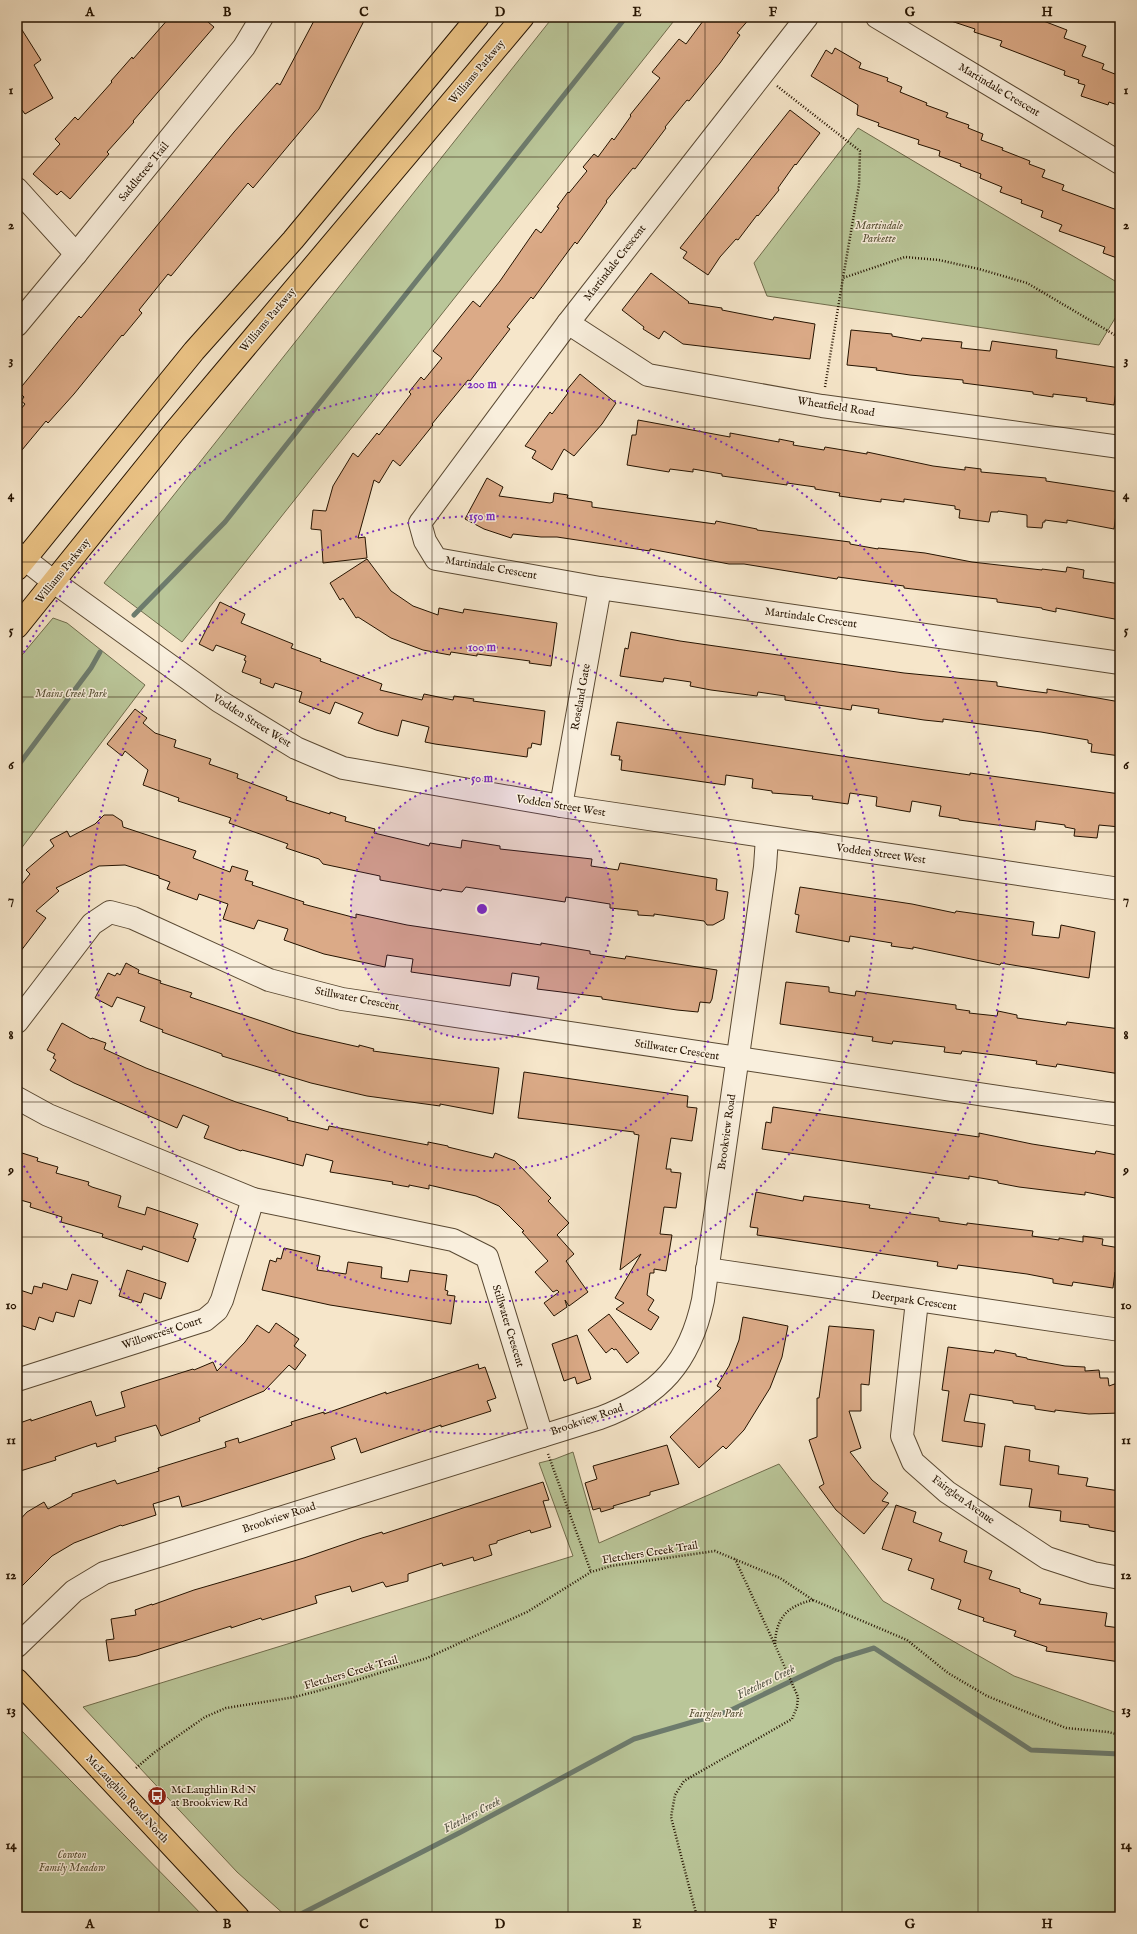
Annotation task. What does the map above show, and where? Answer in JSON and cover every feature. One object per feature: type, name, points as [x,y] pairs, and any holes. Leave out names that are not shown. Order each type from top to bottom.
[{"type":"main road","points":[[20,560],[194,351],[293,240],[478,17]]},
{"type":"main road","name":"Williams Parkway","points":[[17,627],[179,426],[523,17]]},
{"type":"main road","name":"McLaughlin Road North","points":[[17,1680],[232,1911]]},
{"type":"street","name":"Saddletree Trail","points":[[17,325],[244,47],[262,17]]},
{"type":"street","name":"Martindale Crescent","points":[[807,17],[568,323],[420,523],[425,541],[436,559],[600,588],[1120,663]]},
{"type":"street","name":"Martindale Crescent","points":[[877,17],[1120,163]]},
{"type":"street","points":[[17,189],[76,254]]},
{"type":"street","name":"Wheatfield Road","points":[[568,323],[648,375],[822,406],[1120,447]]},
{"type":"street","name":"Vodden Street West","points":[[20,560],[54,582],[219,701],[296,748],[343,768],[561,806],[1120,889]]},
{"type":"street","name":"Roseland Gate","points":[[561,806],[600,588]]},
{"type":"street","name":"Brookview Road","points":[[17,1646],[74,1591],[104,1573],[544,1442],[626,1408],[637,1402],[661,1383],[680,1361],[694,1335],[703,1300],[765,867],[767,837]]},
{"type":"street","name":"Stillwater Crescent","points":[[17,1022],[92,924],[110,912],[133,918],[269,980],[342,999],[737,1059]]},
{"type":"street","points":[[737,1059],[1120,1116]]},
{"type":"street","name":"Stillwater Crescent","points":[[17,1098],[48,1115],[254,1199],[453,1240],[487,1257],[544,1442]]},
{"type":"street","name":"Willowcrest Court","points":[[17,1380],[205,1320],[217,1310],[222,1300],[254,1199]]},
{"type":"street","name":"Deerpark Crescent","points":[[707,1269],[1120,1330]]},
{"type":"street","name":"Fairglen Avenue","points":[[917,1301],[902,1436],[914,1462],[947,1492],[1047,1558],[1093,1573],[1120,1578]]},
{"type":"path","points":[[763,75],[860,151],[859,185],[822,406]]},
{"type":"path","points":[[843,278],[905,257],[939,260],[979,269],[1027,283],[1120,338]]},
{"type":"path","points":[[544,1442],[591,1572]]},
{"type":"path","name":"Fletchers Creek Trail","points":[[136,1768],[155,1752],[205,1717],[226,1708],[295,1697],[344,1684],[427,1658],[527,1612],[591,1572],[612,1566],[715,1551],[780,1578],[813,1600],[907,1640],[948,1673],[987,1696],[1066,1728],[1108,1732],[1120,1735]]},
{"type":"path","points":[[697,1917],[671,1817],[675,1795],[684,1781],[792,1719],[798,1697],[734,1559]]},
{"type":"path","points":[[775,1645],[776,1631],[785,1614],[800,1603],[813,1600]]},
{"type":"green space","points":[[553,17],[677,17],[182,642],[104,583]]},
{"type":"green space","name":"Martindale Parkette","points":[[858,128],[1120,284],[1120,310],[1099,345],[767,296],[754,263]]},
{"type":"green space","name":"Mains Creek Park","points":[[53,618],[67,623],[145,685],[17,854],[17,661]]},
{"type":"green space","name":"Fairglen Park","points":[[573,1452],[599,1543],[779,1464],[883,1601],[1014,1676],[1120,1714],[1120,1917],[287,1917],[237,1872],[83,1707],[573,1556],[539,1463]]},
{"type":"green space","name":"Cowton Family Meadow","points":[[17,1726],[179,1891],[204,1917],[17,1917]]},
{"type":"building","points":[[170,17],[202,17],[214,27],[107,152],[109,154],[70,199],[61,191],[57,195],[33,174],[60,144],[55,139],[75,117],[78,120],[132,57],[133,59]]},
{"type":"building","points":[[316,17],[366,17],[319,109],[253,188],[248,183],[171,276],[168,274],[139,310],[142,313],[123,336],[122,335],[74,394],[48,423],[46,421],[17,456],[17,414],[25,404],[21,401],[24,397],[18,391],[79,316],[81,318],[234,132],[277,83],[280,85]]},
{"type":"building","points":[[706,17],[751,17],[737,33],[740,35],[720,63],[689,101],[687,100],[665,127],[666,128],[635,169],[633,168],[606,201],[607,202],[577,244],[575,242],[533,299],[531,297],[507,327],[510,329],[470,381],[468,380],[400,466],[393,460],[379,483],[374,480],[358,538],[365,537],[367,558],[323,563],[321,530],[311,529],[313,510],[326,511],[333,486],[353,453],[358,457],[377,433],[379,435],[411,394],[409,392],[421,377],[424,380],[442,358],[433,351],[473,301],[480,307],[536,229],[541,233],[559,208],[557,207],[568,192],[569,193],[587,171],[583,167],[594,154],[598,157],[612,138],[614,140],[631,116],[630,115],[660,78],[652,72],[679,39],[686,44]]},
{"type":"building","points":[[946,17],[1033,17],[1067,30],[1064,38],[1086,46],[1082,56],[1104,64],[1102,69],[1120,76],[1120,106],[1109,102],[1108,105],[1081,96],[1085,85],[1078,83],[1079,80],[1064,75],[1065,71],[1000,46],[1002,41],[974,32],[975,29],[945,19]]},
{"type":"building","points":[[17,22],[41,60],[34,65],[53,98],[25,114],[22,110],[17,113]]},
{"type":"building","points":[[835,48],[861,63],[859,68],[888,78],[887,81],[902,87],[900,92],[927,103],[926,105],[948,113],[946,117],[969,125],[968,128],[983,134],[981,140],[1003,148],[1002,150],[1030,161],[1029,164],[1045,170],[1042,177],[1064,185],[1062,190],[1120,211],[1120,259],[1103,253],[1105,247],[1059,231],[1062,225],[1041,217],[1043,211],[1021,203],[1022,200],[1000,192],[1002,187],[980,178],[981,174],[960,166],[961,164],[939,156],[940,151],[918,144],[919,140],[878,126],[879,123],[857,115],[858,105],[811,76],[826,50],[832,54]]},
{"type":"building","points":[[790,110],[820,133],[796,165],[795,164],[778,188],[779,190],[738,240],[736,239],[720,257],[708,275],[683,258],[687,252],[680,248]]},
{"type":"building","points":[[651,273],[689,302],[688,303],[722,308],[722,310],[773,320],[774,317],[815,324],[810,359],[683,344],[664,331],[659,339],[643,329],[644,327],[622,310]]},
{"type":"building","points":[[851,330],[892,334],[892,336],[921,341],[922,338],[962,342],[961,348],[990,351],[992,341],[1057,350],[1056,358],[1120,368],[1120,391],[1116,391],[1114,405],[1086,401],[1087,398],[1053,394],[1053,397],[1033,394],[1033,392],[963,383],[963,380],[910,375],[876,370],[877,368],[847,365]]},
{"type":"building","points":[[580,374],[616,403],[602,424],[574,456],[564,449],[552,470],[532,458],[536,451],[525,446],[550,412],[552,414],[568,393],[566,391]]},
{"type":"building","points":[[638,420],[730,437],[730,433],[779,442],[779,439],[794,442],[793,445],[824,450],[825,447],[867,454],[867,452],[933,466],[965,470],[965,467],[981,469],[981,472],[1046,478],[1046,481],[1119,492],[1114,529],[1067,520],[1067,523],[1045,520],[1042,528],[1027,527],[1027,515],[998,511],[991,512],[989,522],[959,518],[960,510],[955,509],[955,506],[904,499],[904,502],[881,499],[881,502],[839,496],[840,493],[815,489],[815,487],[787,483],[787,485],[722,476],[722,474],[693,469],[693,472],[670,469],[669,472],[627,465],[632,435],[636,435]]},
{"type":"building","points":[[487,478],[503,487],[499,496],[550,503],[553,502],[554,493],[568,495],[567,498],[592,502],[592,507],[715,524],[716,521],[757,530],[850,542],[850,544],[878,549],[925,553],[972,562],[1042,570],[1066,572],[1067,567],[1084,570],[1083,578],[1120,584],[1120,620],[1056,608],[1056,612],[1042,608],[997,602],[997,599],[904,588],[904,586],[838,577],[837,579],[744,564],[729,564],[650,549],[650,551],[557,537],[513,534],[511,538],[484,529],[465,519]]},
{"type":"building","points":[[367,559],[391,591],[413,606],[438,615],[439,608],[463,613],[464,609],[557,623],[551,666],[529,663],[530,661],[477,654],[477,656],[451,652],[450,655],[423,650],[391,638],[358,617],[356,618],[343,598],[340,600],[330,583]]},
{"type":"building","points":[[220,602],[245,614],[241,623],[293,644],[291,648],[321,659],[320,661],[382,684],[380,690],[422,700],[424,694],[453,700],[454,696],[474,699],[473,701],[545,711],[541,745],[532,743],[531,748],[528,748],[527,757],[435,744],[425,742],[429,727],[402,720],[398,736],[358,723],[363,713],[335,702],[330,714],[299,702],[302,692],[275,683],[273,688],[260,683],[261,679],[242,672],[246,661],[244,660],[246,656],[216,645],[213,651],[199,644]]},
{"type":"building","points":[[631,632],[680,641],[904,673],[997,682],[997,686],[1031,691],[1047,693],[1047,689],[1120,702],[1120,756],[1091,752],[1092,744],[1088,743],[1088,740],[1041,732],[943,719],[943,722],[924,720],[878,713],[879,709],[852,705],[851,710],[785,700],[785,696],[758,692],[757,696],[711,690],[690,686],[691,682],[664,678],[663,682],[620,676],[625,648],[628,649]]},
{"type":"building","points":[[135,709],[147,718],[143,723],[155,733],[176,740],[174,747],[211,759],[209,764],[238,774],[237,778],[287,797],[286,800],[330,814],[330,812],[346,817],[345,821],[375,829],[374,833],[429,846],[430,843],[461,848],[462,840],[500,846],[500,849],[592,859],[591,866],[618,870],[620,863],[717,879],[716,890],[728,892],[724,919],[713,925],[707,925],[704,921],[654,914],[654,916],[638,915],[638,911],[610,908],[610,904],[566,897],[565,902],[466,887],[462,892],[442,889],[441,891],[380,880],[380,876],[323,864],[319,859],[286,848],[288,844],[229,823],[231,818],[178,801],[179,798],[143,785],[148,770],[125,751],[122,756],[107,744]]},
{"type":"building","points":[[617,722],[921,768],[970,775],[970,773],[1120,794],[1120,827],[1099,825],[1097,838],[1074,836],[1075,829],[1065,827],[1065,825],[1036,821],[1035,830],[939,816],[941,806],[912,801],[910,812],[876,806],[877,797],[850,793],[848,804],[812,799],[813,796],[772,793],[772,791],[752,788],[753,779],[726,775],[725,785],[621,770],[622,760],[619,760],[620,756],[611,755]]},
{"type":"building","points":[[104,815],[113,815],[122,821],[123,827],[196,851],[193,858],[230,872],[232,866],[248,871],[245,880],[253,882],[252,885],[304,902],[303,904],[356,918],[356,914],[407,925],[590,951],[590,954],[625,959],[626,956],[717,970],[712,999],[710,1003],[700,1002],[698,1012],[677,1010],[602,999],[602,997],[537,989],[539,977],[512,973],[510,986],[411,972],[413,959],[387,955],[385,967],[324,954],[284,940],[288,929],[258,920],[254,929],[223,919],[228,904],[199,894],[197,900],[167,889],[170,882],[159,878],[159,876],[125,865],[99,866],[56,888],[59,891],[36,911],[46,918],[17,956],[17,890],[30,874],[26,870],[54,846],[50,840],[67,831],[70,837],[95,824]]},
{"type":"building","points":[[800,887],[912,904],[955,913],[956,911],[1034,922],[1032,935],[1059,938],[1061,925],[1095,932],[1089,978],[1001,963],[1000,965],[913,947],[913,949],[891,946],[892,943],[850,936],[849,942],[796,932],[799,915],[795,914]]},
{"type":"building","points":[[126,963],[139,970],[138,973],[161,981],[160,983],[192,993],[190,997],[297,1033],[359,1047],[359,1045],[374,1049],[373,1051],[499,1068],[493,1114],[440,1104],[440,1106],[367,1096],[311,1083],[222,1056],[222,1054],[162,1032],[163,1030],[140,1021],[145,1007],[117,997],[112,1007],[95,998],[108,973],[115,976],[117,973],[120,975]]},
{"type":"building","points":[[786,982],[829,987],[829,992],[855,996],[856,991],[956,1005],[956,1009],[970,1011],[969,1013],[997,1016],[998,1011],[1017,1015],[1017,1018],[1066,1025],[1067,1022],[1120,1029],[1120,1074],[1057,1064],[1056,1067],[1036,1064],[1037,1061],[995,1055],[962,1051],[961,1054],[944,1052],[945,1047],[893,1041],[892,1044],[872,1041],[873,1037],[780,1024]]},
{"type":"building","points":[[62,1023],[91,1039],[92,1038],[106,1043],[104,1049],[146,1068],[236,1102],[288,1118],[287,1120],[328,1130],[329,1126],[428,1145],[428,1142],[493,1158],[495,1153],[515,1161],[551,1198],[548,1201],[569,1223],[557,1235],[574,1254],[566,1261],[588,1292],[569,1306],[565,1300],[567,1307],[554,1316],[544,1303],[559,1292],[557,1290],[553,1292],[535,1272],[548,1261],[522,1232],[524,1231],[499,1206],[476,1196],[429,1185],[429,1189],[409,1185],[409,1187],[392,1184],[393,1182],[330,1172],[333,1161],[306,1154],[303,1166],[242,1150],[241,1151],[204,1138],[209,1126],[183,1115],[177,1128],[74,1083],[50,1070],[56,1060],[53,1058],[55,1054],[47,1050]]},
{"type":"building","points":[[524,1072],[688,1096],[687,1107],[697,1108],[692,1141],[671,1138],[666,1169],[671,1169],[671,1172],[681,1173],[676,1208],[664,1207],[660,1234],[672,1235],[666,1271],[654,1269],[654,1273],[650,1273],[647,1295],[654,1300],[648,1310],[659,1317],[651,1330],[616,1309],[624,1303],[615,1298],[641,1254],[620,1270],[639,1135],[634,1134],[634,1132],[518,1118]]},
{"type":"building","points":[[773,1107],[979,1137],[979,1133],[1032,1144],[1095,1154],[1096,1151],[1117,1155],[1120,1156],[1120,1199],[1085,1192],[1085,1195],[1019,1187],[998,1183],[998,1181],[969,1176],[969,1179],[762,1149],[766,1122],[771,1123]]},
{"type":"building","points":[[22,1153],[38,1158],[37,1161],[58,1167],[56,1173],[89,1182],[88,1185],[92,1187],[121,1196],[118,1207],[145,1215],[147,1207],[198,1224],[193,1238],[196,1239],[188,1262],[143,1246],[142,1250],[102,1237],[103,1234],[61,1222],[62,1217],[30,1207],[31,1203],[17,1199],[17,1168]]},
{"type":"building","points":[[756,1192],[803,1201],[804,1196],[870,1205],[869,1208],[939,1218],[939,1221],[1033,1231],[1032,1236],[1059,1240],[1059,1238],[1083,1242],[1083,1236],[1103,1239],[1102,1245],[1120,1248],[1120,1272],[1115,1272],[1113,1288],[1073,1282],[1072,1286],[1053,1283],[1053,1279],[1027,1274],[958,1265],[957,1269],[937,1266],[938,1262],[757,1235],[758,1228],[750,1227]]},
{"type":"building","points":[[284,1248],[320,1256],[317,1270],[346,1274],[348,1262],[382,1267],[381,1278],[408,1282],[410,1270],[447,1275],[445,1290],[448,1291],[447,1295],[455,1296],[451,1324],[330,1305],[262,1290],[270,1260],[276,1262],[277,1258],[281,1259]]},
{"type":"building","points":[[127,1270],[166,1283],[161,1299],[144,1293],[141,1303],[119,1296]]},
{"type":"building","points":[[72,1274],[98,1281],[91,1304],[79,1300],[74,1317],[56,1312],[53,1322],[39,1317],[35,1330],[17,1324],[17,1289],[32,1294],[34,1286],[42,1288],[43,1283],[67,1290]]},
{"type":"building","points":[[609,1314],[639,1353],[627,1363],[616,1349],[614,1350],[612,1348],[606,1353],[588,1330]]},
{"type":"building","points":[[743,1317],[788,1326],[782,1357],[770,1388],[744,1430],[726,1449],[723,1446],[699,1468],[670,1437],[721,1388],[717,1386],[729,1366],[739,1340]]},
{"type":"building","points":[[276,1323],[299,1339],[294,1346],[306,1355],[295,1370],[289,1365],[264,1391],[199,1418],[200,1421],[161,1436],[156,1425],[115,1437],[116,1441],[97,1447],[96,1443],[55,1457],[56,1460],[17,1472],[17,1424],[31,1419],[31,1421],[91,1401],[96,1416],[125,1407],[121,1392],[193,1369],[194,1370],[213,1362],[217,1371],[245,1342],[257,1325],[269,1333]]},
{"type":"building","points":[[829,1326],[874,1330],[869,1385],[861,1384],[861,1411],[849,1411],[861,1448],[850,1452],[872,1480],[888,1493],[882,1501],[889,1503],[864,1534],[836,1510],[819,1487],[824,1484],[809,1440],[817,1437],[817,1398],[819,1398]]},
{"type":"building","points":[[577,1335],[591,1379],[577,1384],[575,1377],[564,1381],[552,1344]]},
{"type":"building","points":[[948,1347],[994,1353],[995,1350],[1016,1354],[1016,1356],[1027,1359],[1065,1366],[1085,1367],[1085,1371],[1099,1370],[1100,1378],[1108,1378],[1109,1386],[1120,1382],[1120,1413],[1089,1414],[1055,1410],[1055,1412],[1035,1409],[1035,1406],[1013,1403],[1013,1401],[970,1394],[964,1421],[985,1424],[982,1447],[942,1441],[949,1391],[942,1390]]},
{"type":"building","points":[[478,1364],[479,1369],[485,1367],[496,1398],[487,1401],[491,1411],[441,1427],[441,1425],[361,1453],[356,1438],[331,1447],[335,1459],[182,1507],[179,1496],[153,1504],[156,1515],[122,1526],[121,1525],[74,1543],[52,1556],[17,1591],[17,1523],[27,1512],[44,1502],[48,1509],[72,1496],[72,1494],[115,1480],[117,1484],[159,1471],[158,1468],[226,1447],[225,1442],[238,1438],[239,1443],[292,1425],[291,1422],[324,1412],[324,1414],[386,1392],[386,1394]]},
{"type":"building","points":[[667,1445],[679,1484],[650,1492],[650,1495],[613,1506],[614,1508],[601,1512],[600,1508],[593,1510],[585,1483],[597,1479],[593,1466]]},
{"type":"building","points":[[1005,1446],[1030,1450],[1029,1461],[1059,1466],[1058,1474],[1088,1478],[1086,1486],[1120,1491],[1117,1509],[1120,1509],[1117,1532],[1089,1527],[1089,1525],[1060,1521],[1061,1511],[1029,1507],[1032,1489],[1000,1485]]},
{"type":"building","points":[[543,1482],[549,1500],[543,1501],[551,1527],[531,1533],[530,1530],[497,1541],[497,1543],[489,1545],[492,1555],[474,1561],[473,1557],[443,1566],[442,1563],[408,1574],[408,1581],[386,1587],[383,1582],[352,1592],[350,1586],[315,1596],[317,1603],[262,1620],[261,1618],[231,1628],[231,1626],[137,1656],[109,1661],[106,1640],[114,1639],[111,1619],[136,1615],[135,1610],[194,1590],[304,1558],[382,1532],[383,1534]]},
{"type":"building","points":[[896,1505],[916,1512],[913,1522],[942,1533],[939,1541],[967,1551],[964,1562],[992,1571],[989,1579],[1020,1589],[1020,1592],[1041,1599],[1039,1604],[1107,1613],[1105,1626],[1120,1628],[1120,1662],[1046,1651],[1047,1647],[1014,1636],[1016,1631],[983,1621],[984,1618],[958,1609],[961,1600],[931,1589],[934,1579],[908,1570],[912,1559],[882,1549]]},
{"type":"waterway","points":[[134,615],[225,522],[626,17]]},
{"type":"waterway","points":[[17,767],[91,668],[100,652]]},
{"type":"waterway","name":"Fletchers Creek","points":[[290,1917],[299,1915],[461,1832],[634,1739],[727,1712],[835,1660],[874,1648],[1031,1750],[1120,1754]]},
{"type":"place","name":"McLaughlin Rd N at Brookview Rd","points":[[157,1796]]}]
